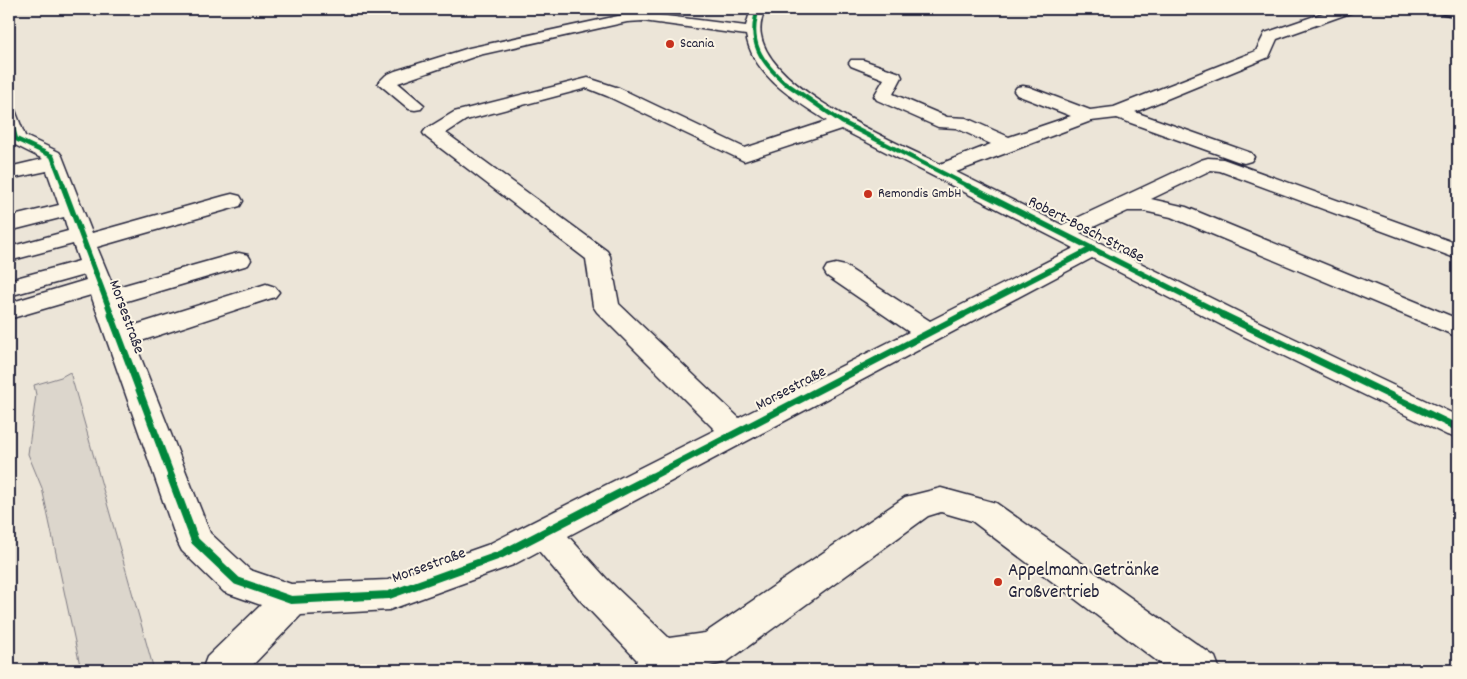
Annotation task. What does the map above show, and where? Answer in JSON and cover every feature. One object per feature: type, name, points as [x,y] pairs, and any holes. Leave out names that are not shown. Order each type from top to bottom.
[{"type":"street","name":"Robert-Bosch-Straße","points":[[758,9],[754,40],[765,62],[792,89],[842,122],[1249,328],[1458,428]]},
{"type":"street","points":[[939,171],[1088,116],[1118,112],[1263,54],[1270,36],[1348,9]]},
{"type":"street","points":[[1441,9],[1458,12]]},
{"type":"street","points":[[415,105],[387,83],[401,75],[475,51],[566,31],[627,18],[643,17],[754,31]]},
{"type":"street","points":[[857,63],[894,77],[882,96],[945,123],[959,122],[1008,144]]},
{"type":"street","points":[[736,434],[606,306],[598,256],[433,134],[460,116],[588,83],[622,95],[744,155],[842,122]]},
{"type":"street","points":[[1023,91],[1088,116]]},
{"type":"street","points":[[1118,112],[1458,234]]},
{"type":"street","points":[[9,114],[16,139],[52,156],[54,163],[9,173]]},
{"type":"street","name":"Morsestraße","points":[[54,163],[195,541],[237,581],[291,600],[388,595],[500,555],[1093,248]]},
{"type":"street","points":[[1063,233],[1208,164],[1223,165],[1458,252]]},
{"type":"street","points":[[9,288],[232,201]]},
{"type":"street","points":[[1124,204],[1144,204],[1178,212],[1458,329]]},
{"type":"street","points":[[9,224],[89,256]]},
{"type":"street","points":[[9,254],[239,260]]},
{"type":"street","points":[[9,311],[89,256]]},
{"type":"street","points":[[836,272],[929,333]]},
{"type":"street","points":[[120,339],[266,292]]},
{"type":"street","points":[[544,532],[657,664],[714,649],[917,506],[941,500],[984,512],[1200,670]]},
{"type":"street","points":[[222,670],[291,600]]},
{"type":"shaded area","points":[[9,9],[1458,9],[1458,670],[9,670],[9,33],[16,31],[9,15]]},
{"type":"shaded area","points":[[70,372],[154,670],[81,670],[42,488],[28,454],[36,395],[34,385],[61,377]]},
{"type":"cycle path","points":[[758,9],[753,35],[759,52],[767,65],[790,87],[842,122],[1249,328],[1458,428]]},
{"type":"cycle path","points":[[9,114],[16,139],[52,156],[195,541],[237,581],[291,600],[389,595],[500,555],[1093,248]]},
{"type":"place","name":"Scania","points":[[670,44]]},
{"type":"place","name":"Remondis GmbH","points":[[868,194]]},
{"type":"place","name":"Appelmann Getränke Großvertrieb","points":[[998,582]]}]
